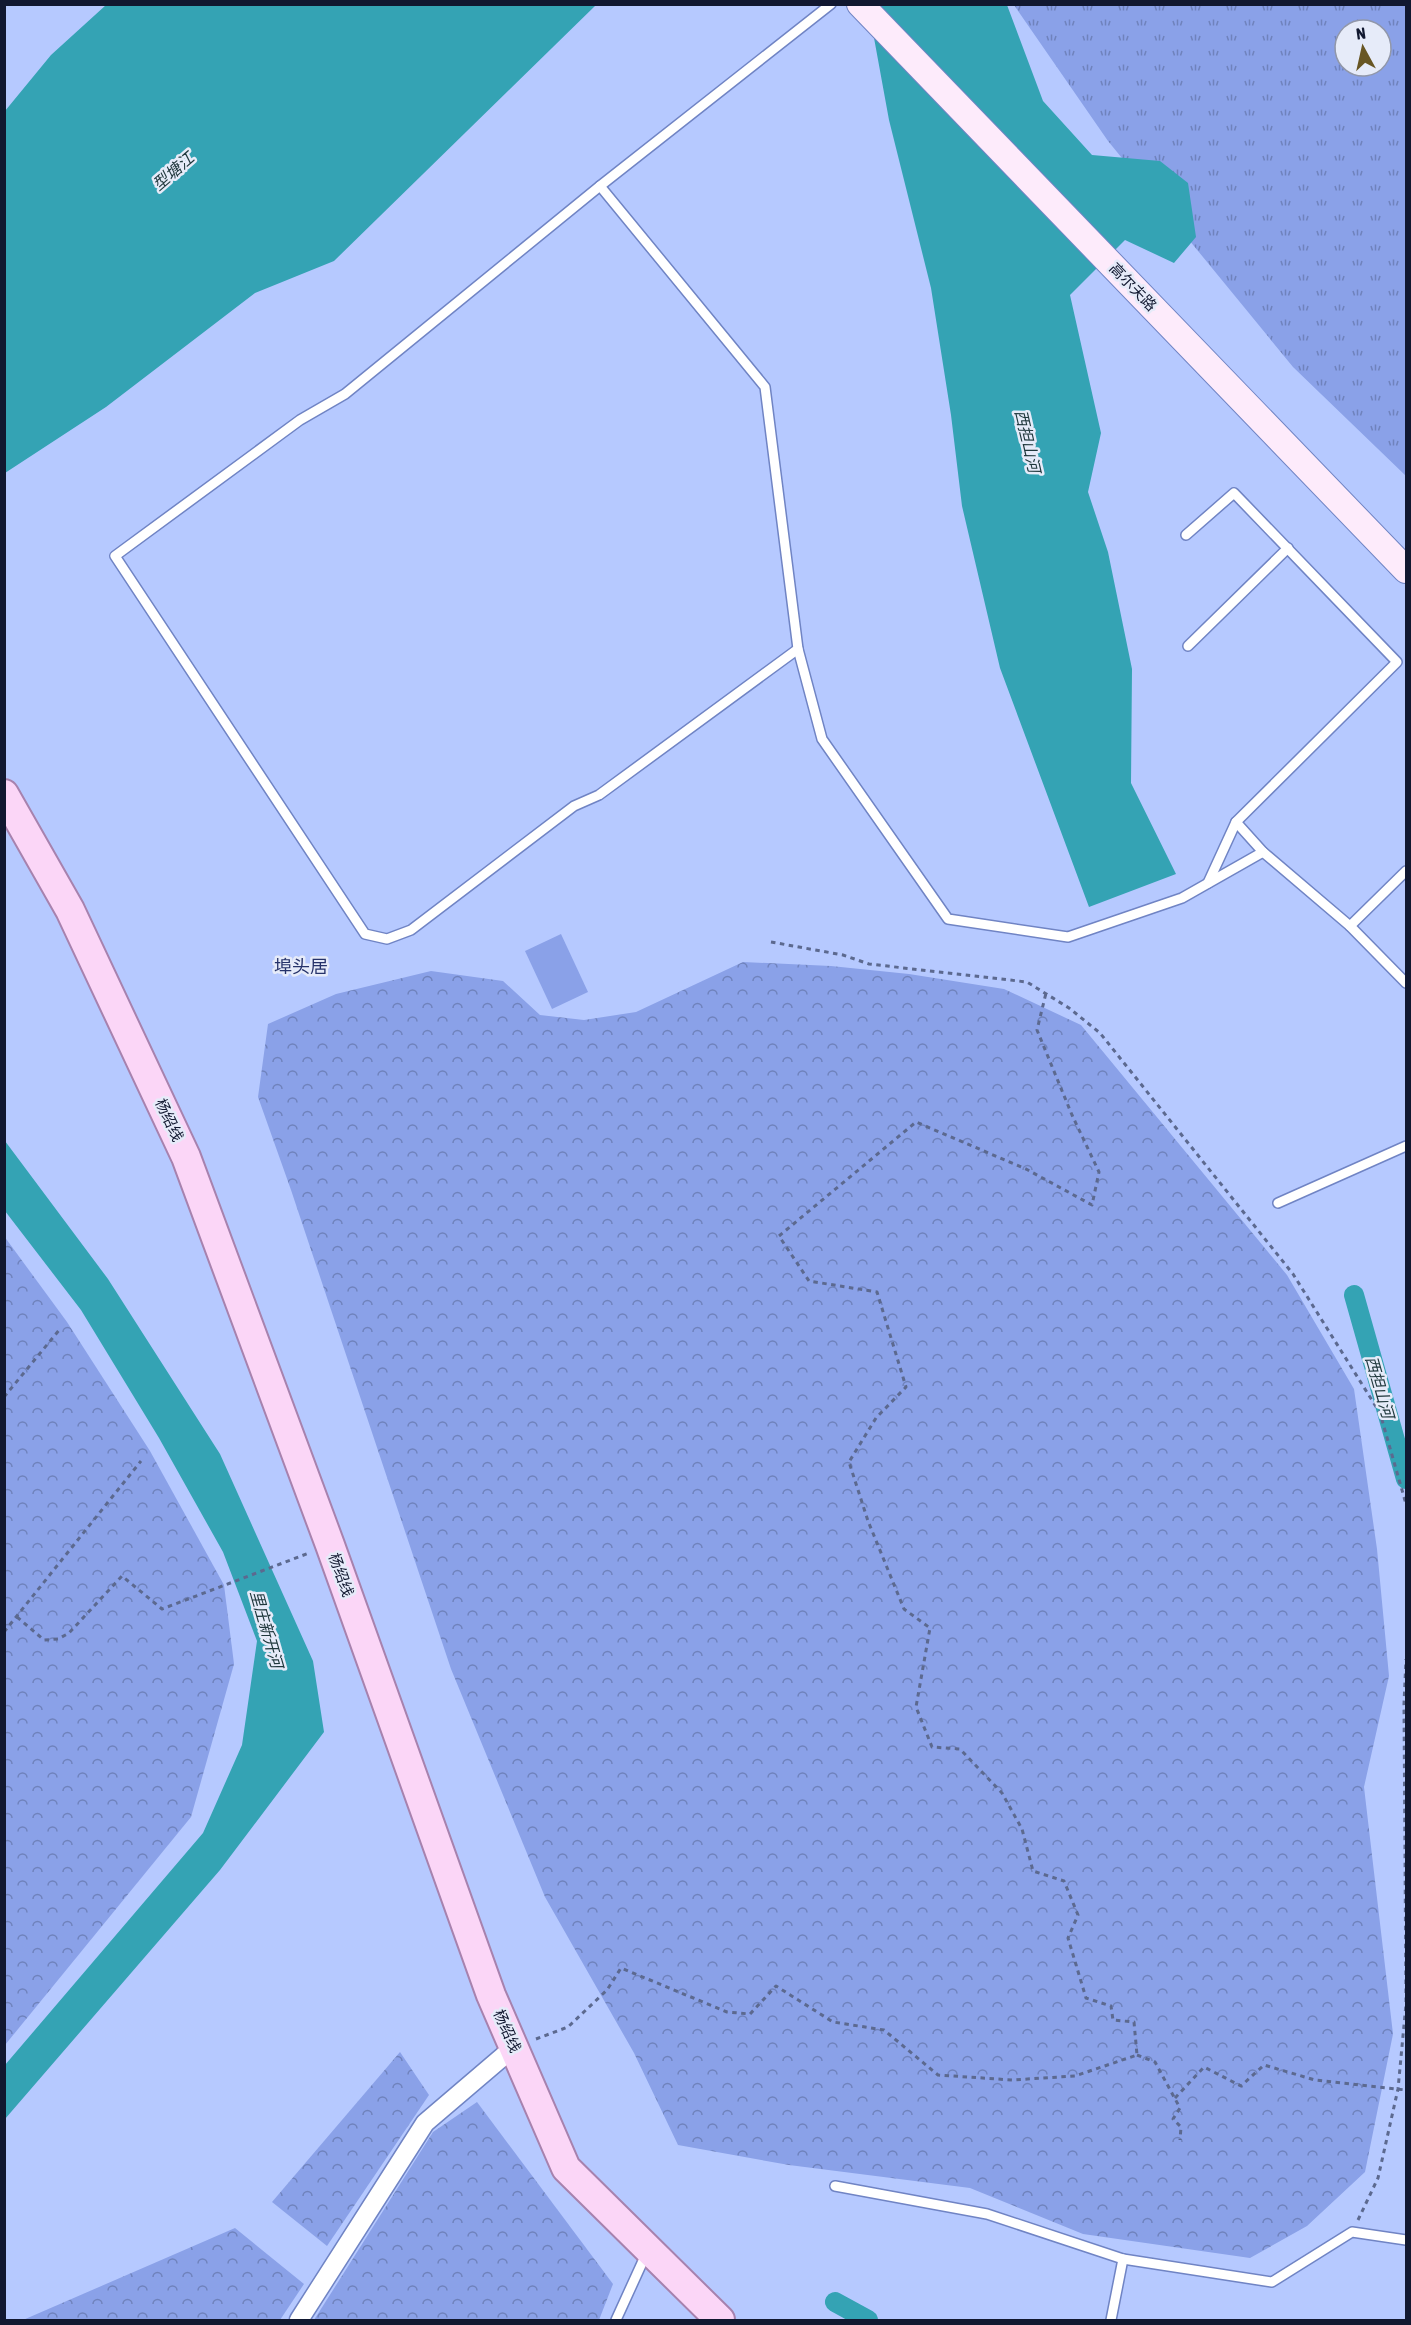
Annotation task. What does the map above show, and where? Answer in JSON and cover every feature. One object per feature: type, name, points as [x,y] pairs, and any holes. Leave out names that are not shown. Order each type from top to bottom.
[{"type":"main road","name":"杨绍线","points":[[4,794],[70,910],[186,1157],[330,1545],[491,1995],[566,2168],[720,2320]]},
{"type":"street","name":"高尔夫路","points":[[861,5],[1407,570]]},
{"type":"street","points":[[299,2320],[425,2123],[514,2047]]},
{"type":"lane","points":[[798,649],[599,795],[574,806],[411,930],[387,939],[365,934],[114,556],[300,420],[345,394],[600,186],[831,4]]},
{"type":"lane","points":[[600,186],[765,387],[798,649],[822,739],[948,920],[1068,937],[1182,898],[1263,852]]},
{"type":"lane","points":[[1186,535],[1234,493],[1397,662],[1236,822],[1208,884]]},
{"type":"lane","points":[[1188,646],[1288,548]]},
{"type":"lane","points":[[1236,822],[1263,852],[1350,926],[1407,983]]},
{"type":"lane","points":[[1350,926],[1407,871]]},
{"type":"lane","points":[[1278,1203],[1407,1146]]},
{"type":"lane","points":[[835,2186],[987,2214],[1123,2259],[1272,2282],[1352,2232],[1407,2240]]},
{"type":"lane","points":[[616,2320],[648,2250]]},
{"type":"lane","points":[[1111,2320],[1123,2259]]},
{"type":"path","points":[[771,942],[843,955],[869,964],[1027,982],[1069,1008],[1100,1033],[1293,1274],[1380,1413],[1407,1504]]},
{"type":"path","points":[[1046,993],[1037,1030],[1072,1115],[1099,1172],[1092,1205],[1026,1169],[916,1122],[779,1236],[809,1281],[877,1292],[906,1387],[876,1418],[849,1462],[868,1521],[904,1609],[930,1628],[916,1707],[932,1747],[960,1749],[1002,1793],[1022,1828],[1033,1870],[1064,1881],[1078,1915],[1068,1938],[1086,1998],[1112,2006],[1113,2020],[1134,2022],[1137,2055]]},
{"type":"path","points":[[4,1397],[60,1329]]},
{"type":"path","points":[[4,1632],[141,1461]]},
{"type":"path","points":[[16,1617],[44,1640],[58,1640],[69,1633],[122,1576],[162,1609],[330,1545]]},
{"type":"path","points":[[1352,2232],[1378,2178],[1398,2089],[1406,2004],[1404,1704],[1407,1659]]},
{"type":"path","points":[[514,2047],[568,2027],[607,1990],[621,1968],[727,2012],[750,2014],[776,1986],[833,2022],[884,2030],[939,2075],[1012,2080],[1075,2076],[1137,2055],[1155,2062],[1175,2098],[1180,2108],[1173,2119],[1181,2127],[1180,2140]]},
{"type":"path","points":[[1175,2098],[1204,2067],[1241,2086],[1264,2065],[1316,2080],[1407,2090]]},
{"type":"green space","points":[[1014,5],[1406,5],[1406,476],[1293,367],[1108,141]]},
{"type":"green space","points":[[561,934],[588,992],[552,1009],[525,951]]},
{"type":"green space","points":[[743,962],[831,966],[909,974],[1004,989],[1081,1025],[1287,1275],[1354,1389],[1377,1549],[1389,1676],[1364,1787],[1393,2034],[1365,2172],[1307,2226],[1250,2258],[1083,2234],[970,2188],[789,2165],[678,2145],[634,2053],[545,1897],[451,1669],[258,1097],[268,1024],[336,994],[431,971],[503,981],[540,1015],[584,1020],[636,1012]]},
{"type":"green space","points":[[4,1236],[67,1322],[150,1451],[224,1585],[234,1664],[191,1817],[5,2045]]},
{"type":"green space","points":[[400,2052],[429,2095],[327,2246],[272,2202]]},
{"type":"green space","points":[[477,2102],[613,2284],[599,2320],[314,2320],[433,2132]]},
{"type":"green space","points":[[235,2228],[304,2284],[280,2320],[23,2320]]},
{"type":"water","name":"型塘江","points":[[106,5],[596,5],[334,261],[255,293],[106,407],[5,473],[5,111],[51,55]]},
{"type":"water","points":[[868,5],[1007,5],[1043,101],[1092,155],[1160,161],[1188,183],[1196,237],[1174,263],[1125,240],[1070,295],[1101,433],[1088,492],[1108,552],[1132,669],[1131,783],[1176,874],[1089,907],[1000,668],[962,506],[951,415],[931,288],[889,120]]},
{"type":"water","name":"里庄新开河","points":[[5,1141],[108,1279],[220,1454],[313,1661],[324,1732],[220,1870],[5,2119],[5,2065],[203,1833],[242,1745],[257,1641],[223,1552],[159,1438],[81,1310],[5,1211]]},
{"type":"waterway","name":"西担山河","points":[[1354,1295],[1406,1479]]},
{"type":"waterway","points":[[835,2302],[868,2320]]},
{"type":"district","name":"埠头居","points":[[301,967]]}]
